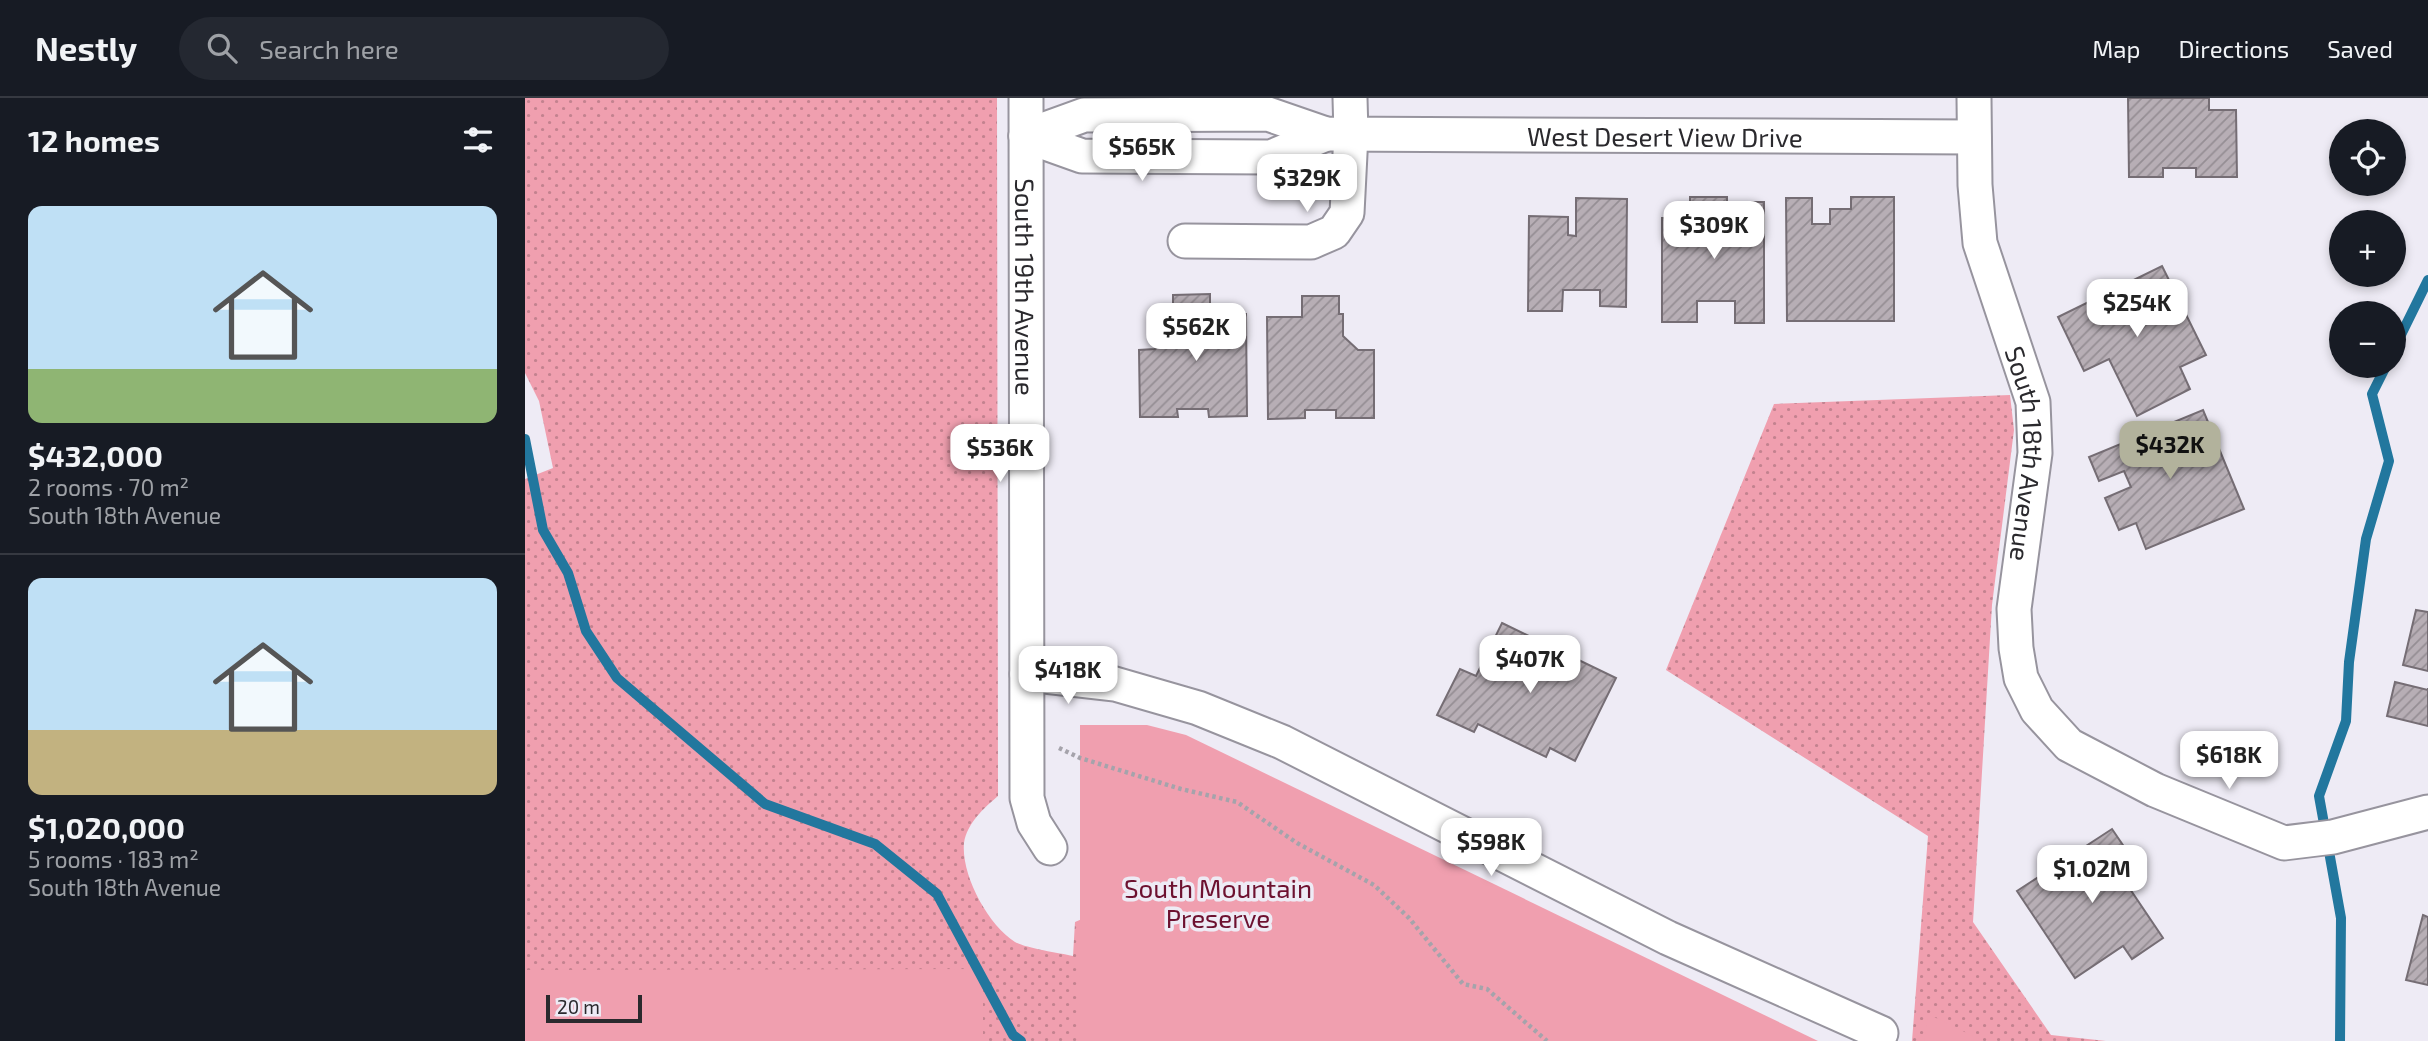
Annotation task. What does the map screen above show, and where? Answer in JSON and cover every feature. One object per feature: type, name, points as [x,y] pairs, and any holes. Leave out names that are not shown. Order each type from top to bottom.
[{"type":"street","name":"South 19th Avenue","points":[[1026,98],[1029,810],[1050,848]]},
{"type":"street","points":[[1185,241],[1311,242],[1334,232],[1347,213],[1338,134],[1350,98]]},
{"type":"street","name":"South 18th Avenue","points":[[1974,98],[1975,185],[1980,243],[2033,402],[2035,453],[2014,609],[2021,678],[2037,710],[2069,745],[2155,790],[2284,843],[2333,837],[2428,812]]},
{"type":"street","points":[[1200,114],[1202,157]]},
{"type":"street","name":"West Desert View Drive","points":[[1026,136],[1084,116],[1268,114],[1338,134],[1975,137],[1975,140]]},
{"type":"street","name":"West Desert View Drive","points":[[1026,136],[1082,156],[1271,157],[1338,134]]},
{"type":"street","points":[[1027,674],[1115,684],[1198,708],[1282,742],[1668,938],[1881,1033]]},
{"type":"path","points":[[1027,732],[1080,758],[1181,789],[1237,802],[1297,843],[1374,885],[1409,918],[1464,984],[1487,989],[1547,1041]]},
{"type":"green space","points":[[525,98],[997,98],[998,796],[972,823],[964,843],[964,856],[972,884],[986,912],[1015,942],[1073,956],[1075,922],[1096,913],[1176,1041],[525,1041],[525,479],[553,468],[539,401],[525,373]]},
{"type":"green space","points":[[2010,395],[2014,430],[1992,605],[1973,922],[2051,1035],[2106,1041],[1912,1041],[1928,836],[1666,670],[1774,404]]},
{"type":"green space","name":"South Mountain Preserve","points":[[1080,725],[1147,725],[1186,735],[1818,1041],[1080,1041]]},
{"type":"green space","points":[[983,969],[983,1041],[525,1041],[525,970]]},
{"type":"green space","points":[[1928,1014],[1983,1041],[1924,1041]]},
{"type":"building","points":[[2128,98],[2209,98],[2209,110],[2236,110],[2237,177],[2196,177],[2196,168],[2163,168],[2163,177],[2129,177]]},
{"type":"building","points":[[1690,197],[1727,197],[1727,225],[1740,225],[1740,202],[1764,202],[1764,323],[1735,323],[1735,301],[1697,301],[1697,322],[1662,322],[1662,218],[1690,218]]},
{"type":"building","points":[[1851,197],[1894,197],[1894,321],[1787,321],[1786,198],[1812,198],[1812,224],[1830,224],[1830,209],[1851,209]]},
{"type":"building","points":[[1576,198],[1627,199],[1626,307],[1600,306],[1600,290],[1563,290],[1562,311],[1528,311],[1529,216],[1568,217],[1568,235],[1576,236]]},
{"type":"building","points":[[2162,266],[2206,355],[2180,367],[2190,389],[2137,416],[2109,359],[2084,371],[2058,317]]},
{"type":"building","points":[[1210,294],[1210,314],[1246,314],[1247,416],[1209,417],[1208,409],[1177,409],[1178,417],[1140,417],[1139,350],[1155,349],[1169,335],[1169,313],[1173,313],[1173,295]]},
{"type":"building","points":[[1302,296],[1339,296],[1339,314],[1343,314],[1343,336],[1358,350],[1374,350],[1374,418],[1336,418],[1336,410],[1305,410],[1305,418],[1268,419],[1267,317],[1302,317]]},
{"type":"building","points":[[2203,410],[2244,509],[2146,549],[2136,523],[2119,530],[2105,498],[2131,487],[2124,471],[2099,481],[2089,457]]},
{"type":"building","points":[[2416,610],[2428,612],[2428,671],[2403,665]]},
{"type":"building","points":[[1502,623],[1616,678],[1575,761],[1550,748],[1546,757],[1478,724],[1474,732],[1437,715],[1460,669],[1476,676]]},
{"type":"building","points":[[2395,682],[2428,690],[2428,726],[2387,716]]},
{"type":"building","points":[[2112,829],[2144,876],[2128,886],[2163,938],[2132,959],[2123,946],[2075,978],[2017,891]]},
{"type":"building","points":[[2423,915],[2428,917],[2428,985],[2406,980]]},
{"type":"waterway","points":[[2406,325],[2428,280]]},
{"type":"waterway","points":[[2340,1041],[2341,918],[2319,796],[2346,721],[2349,662],[2366,539],[2389,461],[2372,394],[2380,378]]},
{"type":"waterway","points":[[525,439],[543,530],[568,573],[586,631],[617,678],[765,804],[875,844],[937,894],[1013,1035],[1021,1041]]}]
